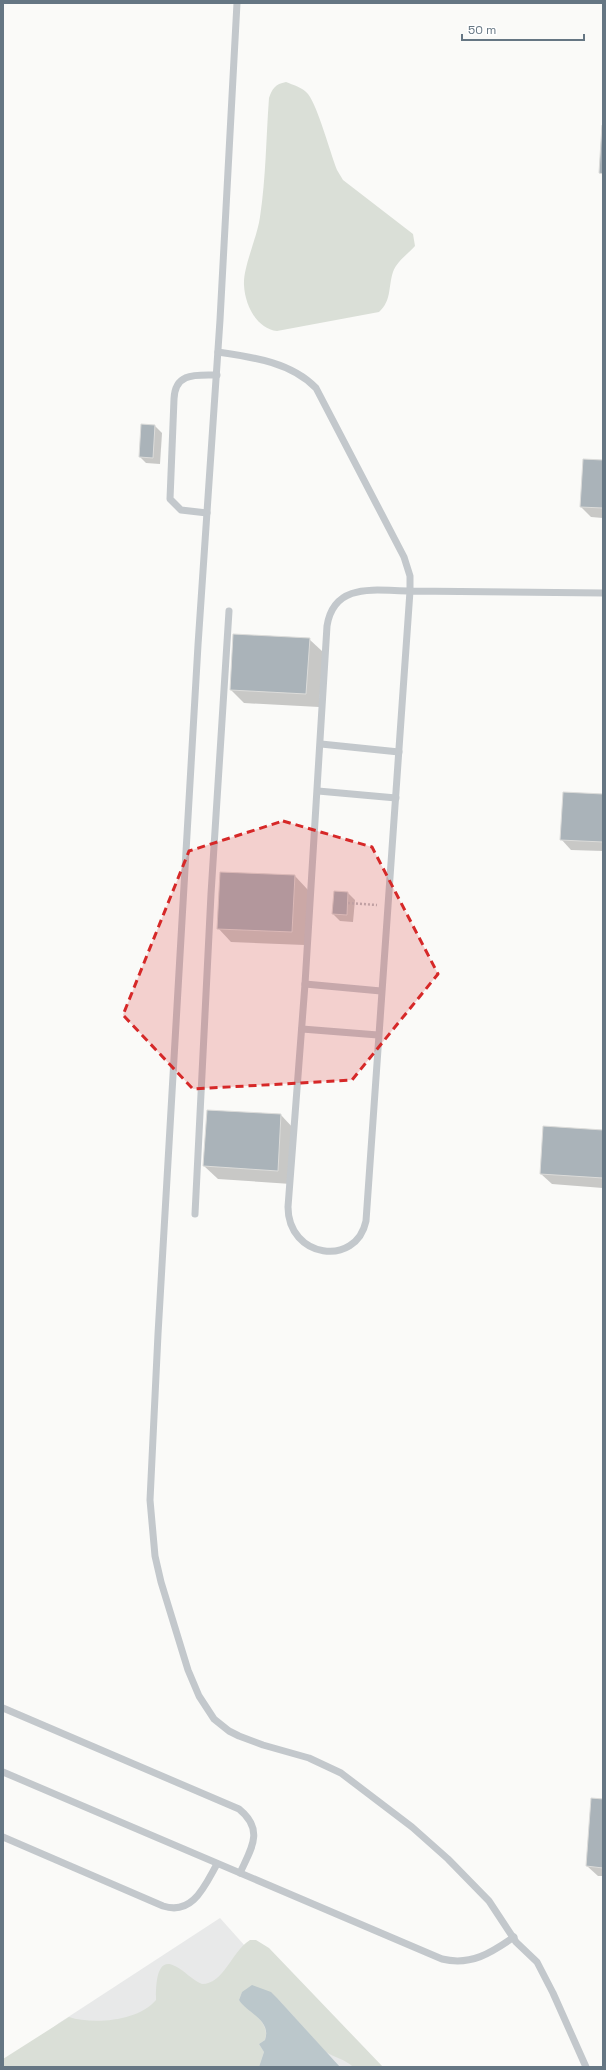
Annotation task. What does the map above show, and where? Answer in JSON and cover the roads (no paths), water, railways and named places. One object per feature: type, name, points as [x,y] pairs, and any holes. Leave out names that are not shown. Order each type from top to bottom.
[{"type":"lane","points":[[238,3],[151,1485],[150,1514],[155,1556],[161,1582],[188,1670],[199,1696],[214,1719],[229,1731],[239,1736],[263,1745],[319,1761],[354,1782],[412,1827],[448,1859],[489,1901],[514,1937],[537,1962],[586,2067]]},
{"type":"lane","points":[[218,352],[281,366],[306,380],[316,388],[407,564],[410,576],[410,591],[396,798],[365,1226],[352,1243],[336,1250],[326,1252],[312,1248],[304,1243],[291,1225],[288,1214],[318,791],[327,626],[333,608],[341,598],[355,592],[410,591],[603,594]]},
{"type":"lane","points":[[207,513],[181,510],[173,504],[170,499],[174,399],[176,387],[185,378],[195,375],[217,375]]},
{"type":"lane","points":[[195,1214],[211,894],[229,611]]},
{"type":"lane","points":[[321,744],[399,752]]},
{"type":"lane","points":[[318,791],[396,798]]},
{"type":"lane","points":[[305,984],[381,991]]},
{"type":"lane","points":[[302,1029],[378,1035]]},
{"type":"lane","points":[[3,1708],[239,1809],[252,1824],[254,1837],[240,1873]]},
{"type":"lane","points":[[3,1772],[217,1864],[449,1960],[462,1962],[475,1960],[495,1950],[514,1937]]},
{"type":"lane","points":[[3,1837],[168,1908],[184,1907],[193,1902],[201,1893],[217,1864]]}]
